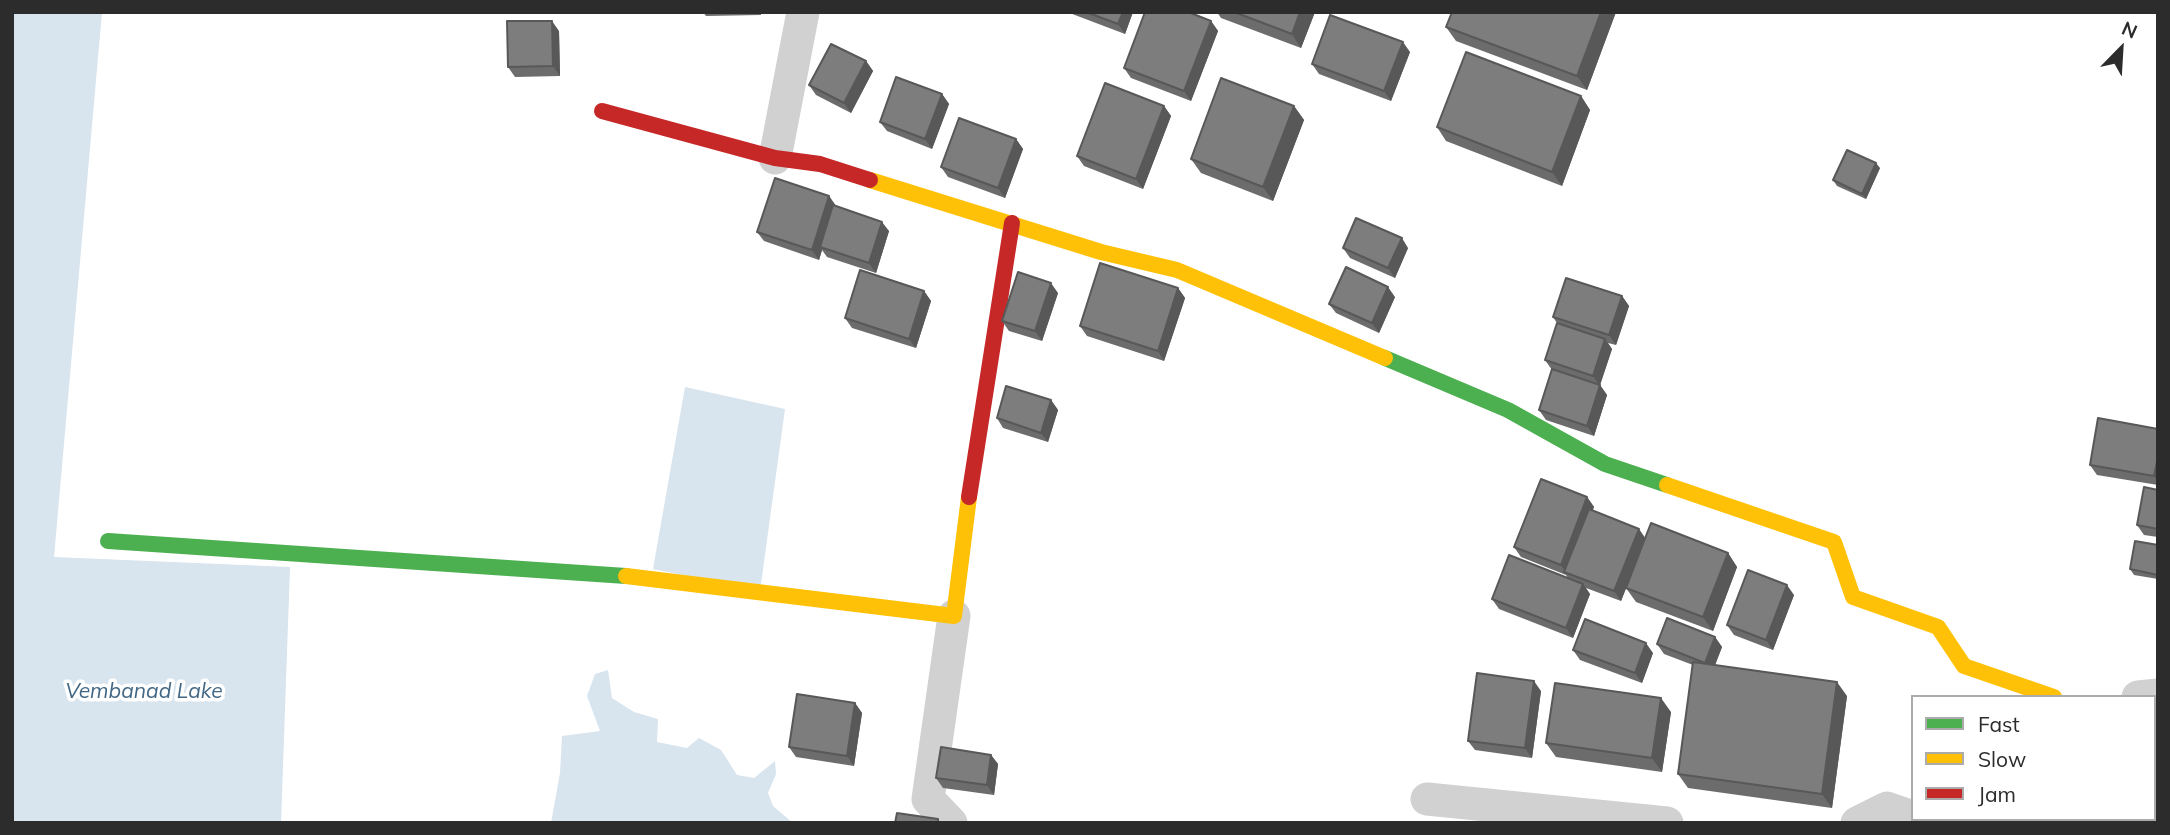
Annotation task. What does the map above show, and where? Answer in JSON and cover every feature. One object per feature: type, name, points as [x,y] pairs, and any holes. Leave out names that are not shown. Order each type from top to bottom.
[{"type":"street","points":[[775,158],[803,12]]},
{"type":"street","points":[[602,111],[775,158],[820,164],[1101,251],[1177,270],[1508,410],[1605,464],[1834,542],[1853,597],[1938,627],[1964,666],[2048,695]]},
{"type":"street","points":[[951,823],[928,799],[976,436],[1012,223]]},
{"type":"street","points":[[108,541],[589,572],[954,616]]},
{"type":"street","points":[[1427,799],[1667,823]]},
{"type":"street","points":[[1857,823],[1887,808],[1911,817]]},
{"type":"water","name":"Vembanad Lake","points":[[12,12],[102,12],[54,557],[290,567],[281,823],[12,823]]},
{"type":"water","points":[[685,387],[785,409],[760,591],[653,569]]},
{"type":"water","points":[[608,670],[612,698],[634,712],[658,719],[657,742],[687,748],[699,738],[721,750],[737,775],[754,778],[775,761],[776,774],[768,793],[773,806],[793,823],[551,823],[560,773],[562,736],[600,731],[587,696],[595,674]]},
{"type":"building","points":[[1086,12],[1123,12],[1118,24]]},
{"type":"building","points":[[1145,12],[1188,12],[1211,21],[1184,91],[1124,68]]},
{"type":"building","points":[[1234,12],[1300,12],[1292,34]]},
{"type":"building","points":[[1452,12],[1601,12],[1577,76],[1446,27]]},
{"type":"building","points":[[1330,15],[1403,42],[1384,91],[1312,64]]},
{"type":"building","points":[[507,21],[552,21],[553,66],[508,67]]},
{"type":"building","points":[[831,44],[866,61],[844,103],[809,85]]},
{"type":"building","points":[[1466,52],[1581,96],[1552,172],[1437,127]]},
{"type":"building","points":[[896,77],[942,94],[925,139],[880,122]]},
{"type":"building","points":[[1221,78],[1294,106],[1263,187],[1191,159]]},
{"type":"building","points":[[1105,83],[1164,106],[1136,179],[1077,156]]},
{"type":"building","points":[[959,118],[1016,139],[998,188],[941,167]]},
{"type":"building","points":[[1847,150],[1876,163],[1862,194],[1833,180]]},
{"type":"building","points":[[775,178],[829,196],[812,250],[757,232]]},
{"type":"building","points":[[833,205],[882,222],[869,263],[820,247]]},
{"type":"building","points":[[1356,218],[1402,238],[1388,268],[1343,248]]},
{"type":"building","points":[[1100,263],[1178,288],[1158,351],[1080,326]]},
{"type":"building","points":[[1346,267],[1388,287],[1372,323],[1329,304]]},
{"type":"building","points":[[860,270],[924,291],[909,339],[845,318]]},
{"type":"building","points":[[1018,272],[1051,283],[1035,331],[1002,321]]},
{"type":"building","points":[[1566,278],[1622,296],[1609,335],[1553,317]]},
{"type":"building","points":[[1557,323],[1605,339],[1593,376],[1545,360]]},
{"type":"building","points":[[1552,369],[1600,385],[1587,426],[1539,410]]},
{"type":"building","points":[[1006,386],[1051,400],[1041,433],[997,418]]},
{"type":"building","points":[[2098,418],[2158,429],[2158,457],[2154,476],[2090,465]]},
{"type":"building","points":[[1541,479],[1587,497],[1561,565],[1514,547]]},
{"type":"building","points":[[2144,487],[2158,490],[2158,529],[2137,525]]},
{"type":"building","points":[[1589,509],[1639,529],[1614,591],[1564,572]]},
{"type":"building","points":[[1651,523],[1728,553],[1703,617],[1626,588]]},
{"type":"building","points":[[2135,541],[2158,545],[2158,575],[2130,569]]},
{"type":"building","points":[[1509,555],[1583,584],[1566,628],[1492,599]]},
{"type":"building","points":[[1748,570],[1787,585],[1766,640],[1727,625]]},
{"type":"building","points":[[1667,618],[1715,637],[1705,663],[1657,644]]},
{"type":"building","points":[[1585,619],[1646,643],[1635,673],[1573,650]]},
{"type":"building","points":[[1693,662],[1837,682],[1822,794],[1678,774]]},
{"type":"building","points":[[1477,673],[1534,681],[1525,748],[1468,741]]},
{"type":"building","points":[[1555,683],[1661,698],[1652,758],[1546,743]]},
{"type":"building","points":[[797,694],[855,703],[847,756],[789,747]]},
{"type":"building","points":[[2156,711],[2158,711],[2156,738]]},
{"type":"building","points":[[941,747],[991,755],[987,785],[936,778]]},
{"type":"building","points":[[897,813],[938,819],[938,823],[895,823]]},
{"type":"traffic: fast","points":[[1385,358],[1508,410],[1605,464],[1667,485]]},
{"type":"traffic: fast","points":[[108,541],[626,576]]},
{"type":"traffic: slow","points":[[870,180],[1101,252],[1177,270],[1385,358]]},
{"type":"traffic: slow","points":[[1667,485],[1834,542],[1853,597],[1938,627],[1964,666],[2048,695]]},
{"type":"traffic: slow","points":[[626,576],[954,616],[969,497]]},
{"type":"traffic: jam","points":[[602,111],[775,158],[820,164],[870,180]]},
{"type":"traffic: jam","points":[[969,497],[1012,223]]}]
